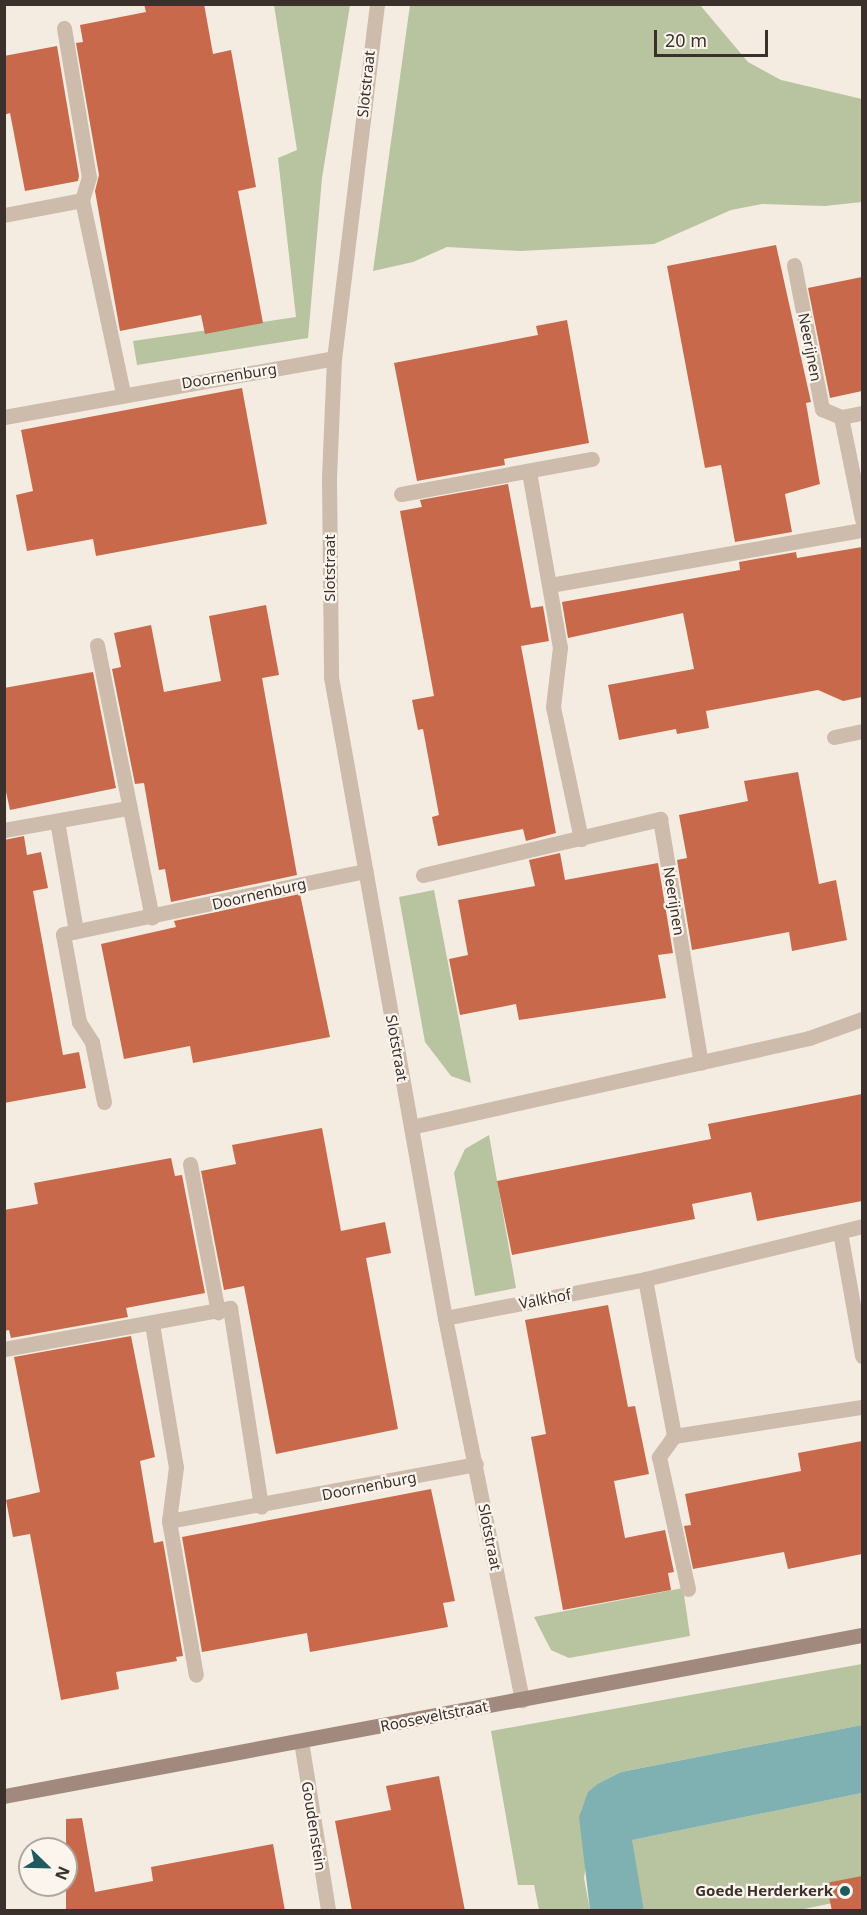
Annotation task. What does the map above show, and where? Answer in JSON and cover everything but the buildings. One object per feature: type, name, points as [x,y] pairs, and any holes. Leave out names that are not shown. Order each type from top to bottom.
[{"type":"street","name":"Slotstraat","points":[[377,4],[334,358],[329,478],[331,677],[445,1318],[522,1700]]},
{"type":"street","points":[[64,28],[89,177],[82,200],[123,393]]},
{"type":"street","points":[[4,215],[82,200]]},
{"type":"street","name":"Neerijnen","points":[[794,265],[822,409],[841,417]]},
{"type":"street","name":"Doornenburg","points":[[4,417],[123,393],[334,358]]},
{"type":"street","points":[[862,413],[841,417],[862,519]]},
{"type":"street","points":[[401,494],[592,459]]},
{"type":"street","points":[[529,472],[560,647],[553,707],[581,838]]},
{"type":"street","points":[[550,585],[862,530]]},
{"type":"street","points":[[98,645],[128,808],[152,918]]},
{"type":"street","points":[[834,737],[862,731]]},
{"type":"street","points":[[4,830],[128,808]]},
{"type":"street","name":"Neerijnen","points":[[423,875],[660,819],[701,1063]]},
{"type":"street","points":[[57,821],[76,931],[63,934],[79,1022],[92,1042],[104,1102]]},
{"type":"street","name":"Doornenburg","points":[[76,931],[152,918],[365,871]]},
{"type":"street","points":[[411,1126],[809,1038],[862,1019]]},
{"type":"street","points":[[190,1164],[218,1312]]},
{"type":"street","name":"Valkhof","points":[[445,1318],[645,1279],[862,1226]]},
{"type":"street","points":[[840,1232],[862,1356]]},
{"type":"street","points":[[645,1279],[674,1436]]},
{"type":"street","points":[[4,1349],[152,1324],[230,1308],[261,1507]]},
{"type":"street","points":[[152,1324],[176,1467],[169,1521],[196,1675]]},
{"type":"street","points":[[688,1589],[659,1457],[674,1436],[862,1407]]},
{"type":"street","name":"Doornenburg","points":[[169,1521],[261,1507],[476,1464]]},
{"type":"street","name":"Rooseveltstraat","points":[[4,1796],[862,1635]]},
{"type":"street","name":"Goudenstein","points":[[301,1741],[328,1911]]},
{"type":"green space","points":[[274,5],[350,5],[322,178],[308,338],[137,365],[133,341],[296,317],[278,158],[297,150]]},
{"type":"green space","points":[[410,5],[700,5],[748,62],[781,80],[862,99],[862,202],[825,206],[762,204],[731,210],[654,244],[520,251],[447,247],[413,262],[373,271]]},
{"type":"green space","points":[[434,890],[471,1083],[451,1076],[425,1042],[399,897]]},
{"type":"green space","points":[[489,1135],[516,1288],[475,1296],[454,1173],[465,1149]]},
{"type":"green space","points":[[683,1588],[690,1636],[569,1658],[551,1650],[534,1617]]},
{"type":"green space","points":[[862,1664],[862,1725],[621,1772],[599,1783],[584,1878],[590,1910],[539,1910],[534,1885],[518,1885],[491,1731]]},
{"type":"green space","points":[[862,1793],[862,1897],[799,1910],[644,1910],[631,1840]]},
{"type":"water","points":[[862,1725],[862,1793],[632,1840],[644,1910],[590,1910],[579,1817],[588,1792],[599,1783],[621,1772]]},
{"type":"place","name":"Goede Herderkerk","points":[[845,1891]]}]
